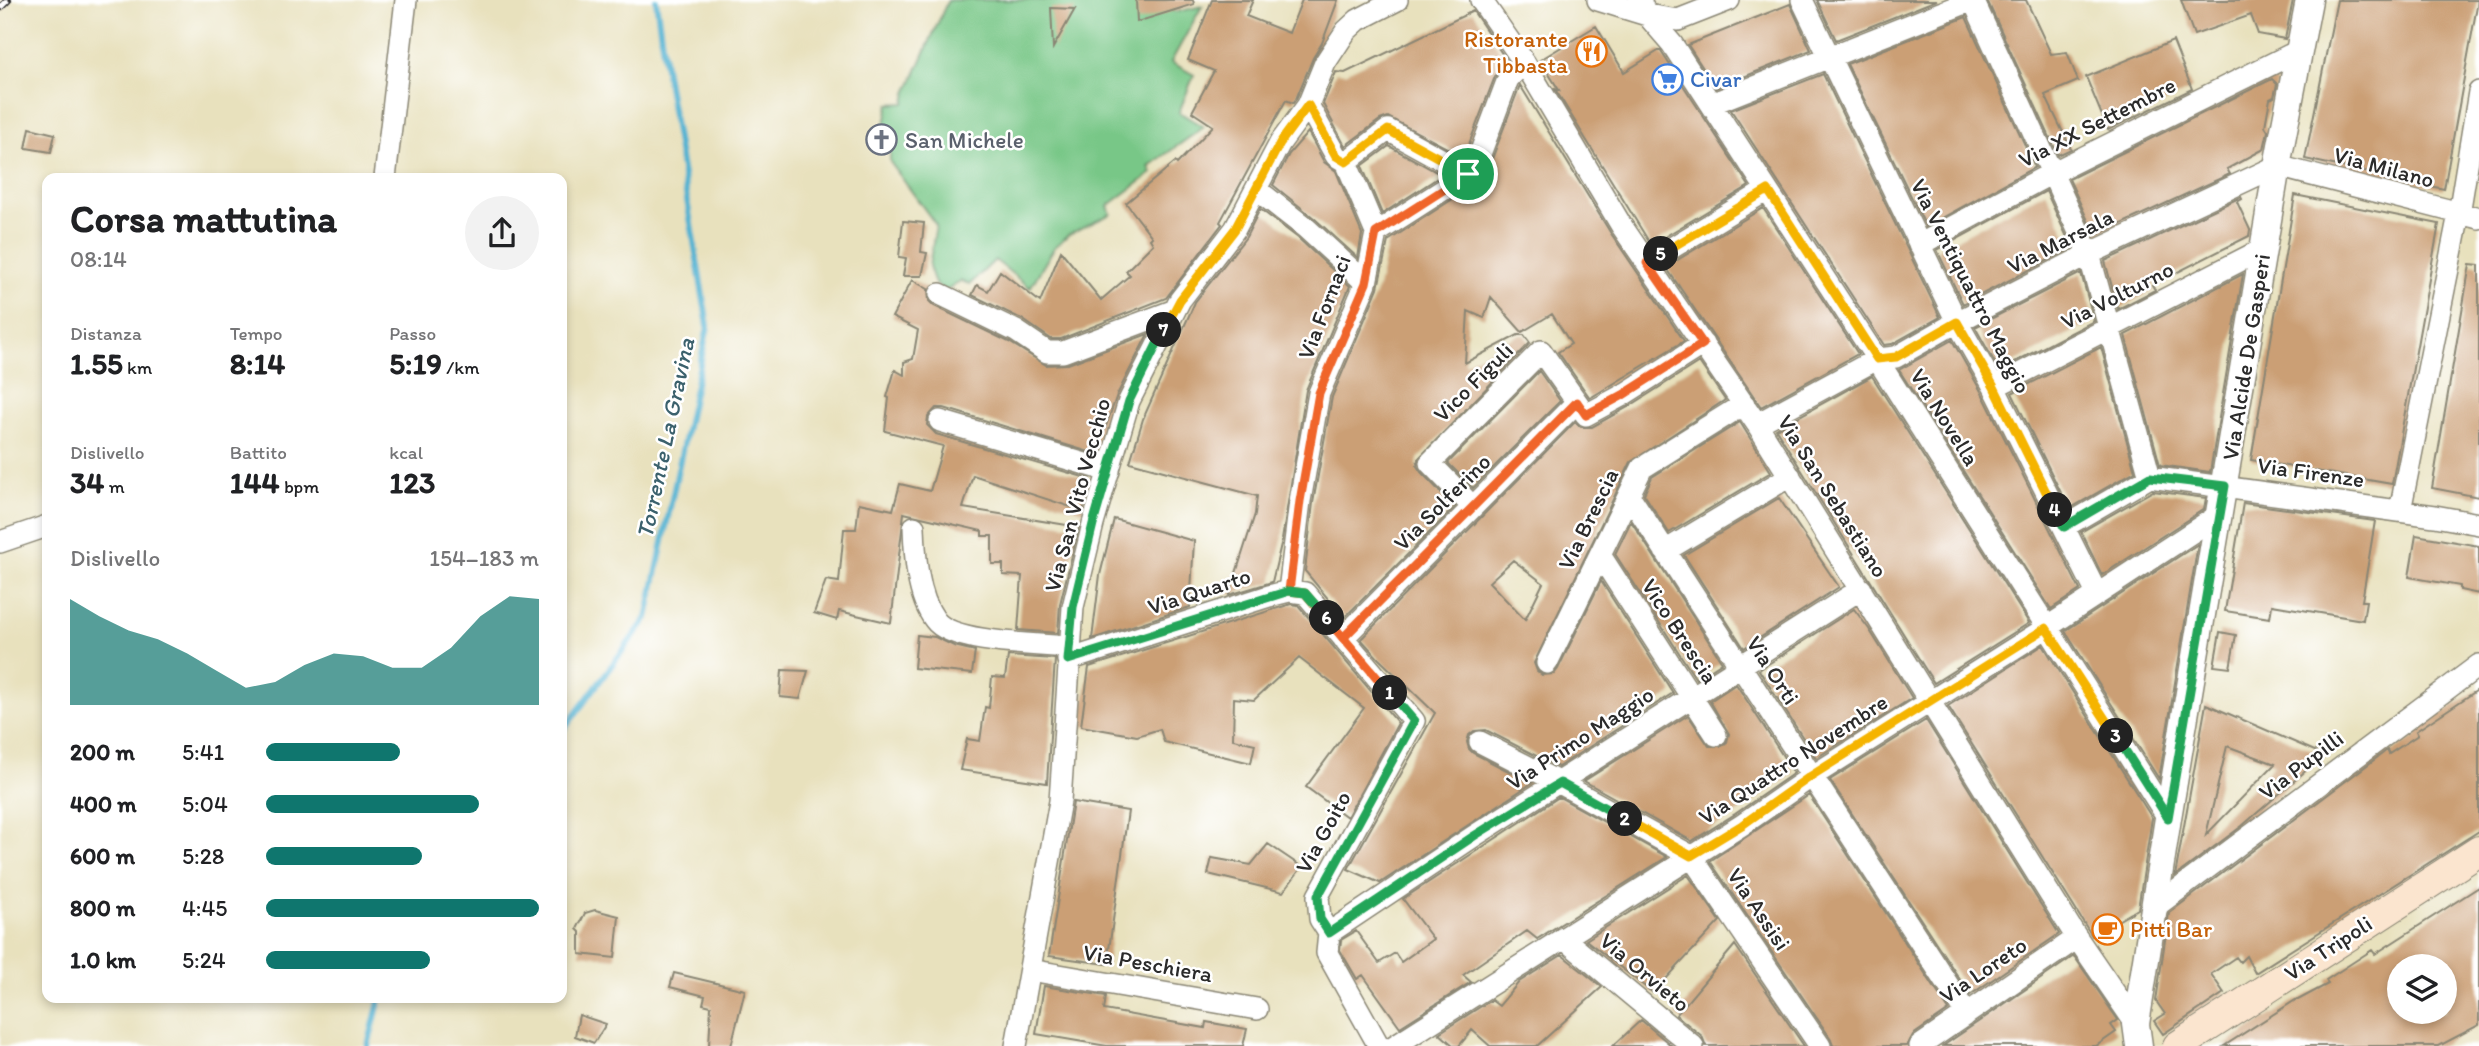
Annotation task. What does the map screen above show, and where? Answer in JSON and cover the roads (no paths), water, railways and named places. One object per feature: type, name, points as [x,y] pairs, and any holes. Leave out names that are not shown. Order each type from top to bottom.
[{"type":"main road","name":"Via Tripoli","points":[[2178,1046],[2479,851]]},
{"type":"street","points":[[386,173],[406,0]]},
{"type":"street","name":"Via San Vito Vecchio","points":[[1016,1046],[1060,800],[1073,607],[1093,524],[1129,401],[1175,310],[1235,229],[1280,143],[1308,105],[1325,63],[1346,31],[1358,20],[1397,0]]},
{"type":"street","name":"Via San Sebastiano","points":[[1481,0],[1524,62],[1621,225],[1757,424],[2138,1035]]},
{"type":"street","points":[[1598,0],[1643,8],[1678,20],[1729,0]]},
{"type":"street","name":"Via Ventiquattro Maggio","points":[[1802,0],[1957,322],[1994,387],[2097,594]]},
{"type":"street","points":[[1711,104],[1973,0],[2089,254],[2150,477],[2064,527]]},
{"type":"street","name":"Via Alcide De Gasperi","points":[[2138,1035],[2168,818],[2277,166],[2309,0]]},
{"type":"street","name":"Via Novella","points":[[1643,8],[1672,44],[1768,190],[2168,818]]},
{"type":"street","name":"Via XX Settembre","points":[[1919,245],[2053,173],[2300,50]]},
{"type":"street","points":[[1308,105],[1336,156],[1346,162],[1376,233],[1468,174],[1477,162],[1508,79],[1524,62]]},
{"type":"street","points":[[2400,511],[2469,216],[2479,92]]},
{"type":"street","points":[[1346,162],[1388,130],[1468,174]]},
{"type":"street","name":"Via Milano","points":[[2277,166],[2469,216]]},
{"type":"street","name":"Via Marsala","points":[[1757,424],[1877,359],[1896,357],[1957,322],[2089,254],[2277,166]]},
{"type":"street","points":[[1256,189],[1306,228],[1366,283]]},
{"type":"street","points":[[1647,263],[1768,190]]},
{"type":"street","name":"Via Fornaci","points":[[1289,591],[1300,501],[1319,393],[1366,283],[1376,233]]},
{"type":"street","name":"Via Volturno","points":[[1994,387],[2263,249]]},
{"type":"street","points":[[940,294],[1016,331],[1047,352],[1063,352],[1175,310]]},
{"type":"street","name":"Via Solferino","points":[[1343,638],[1473,508],[1582,408],[1623,395],[1703,344]]},
{"type":"street","name":"Vico Figuli","points":[[1473,508],[1430,463],[1541,351],[1582,408]]},
{"type":"street","name":"Via Brescia","points":[[1548,663],[1642,468],[1744,404]]},
{"type":"street","points":[[940,421],[1108,471]]},
{"type":"street","points":[[1665,551],[1790,476]]},
{"type":"street","name":"Via Firenze","points":[[2150,477],[2479,524]]},
{"type":"street","name":"Via Orti","points":[[1629,495],[1967,1014]]},
{"type":"street","name":"Via Quattro Novembre","points":[[1395,1046],[1742,825],[1811,776],[2046,628],[2220,514]]},
{"type":"street","points":[[914,527],[926,605],[936,623],[956,635],[1069,653]]},
{"type":"street","points":[[0,542],[42,528]]},
{"type":"street","name":"Vico Brescia","points":[[1600,555],[1716,736]]},
{"type":"street","name":"Via Primo Maggio","points":[[1329,933],[1474,836],[1861,589]]},
{"type":"street","points":[[1289,591],[1305,593],[1343,638]]},
{"type":"street","name":"Via Quarto","points":[[1069,653],[1289,591]]},
{"type":"street","name":"Via Goito","points":[[1343,638],[1414,721],[1318,896],[1320,919],[1329,933],[1327,953],[1378,1046]]},
{"type":"street","name":"Via Pupilli","points":[[2155,907],[2479,665]]},
{"type":"street","name":"Via Assisi","points":[[1480,742],[1691,856],[1820,1046]]},
{"type":"street","name":"Via Orvieto","points":[[1563,938],[1693,1046]]},
{"type":"street","name":"Via Loreto","points":[[1920,1046],[2077,938]]},
{"type":"street","name":"Via Peschiera","points":[[1030,970],[1257,1009]]},
{"type":"waterway","name":"Torrente La Gravina","points":[[567,725],[647,618],[708,326],[656,0]]},
{"type":"waterway","name":"Torrente La Gravina","points":[[368,1046],[379,1003]]},
{"type":"railway","points":[[0,8],[8,0]]},
{"type":"place","name":"Ristorante Tibbasta","points":[[1591,52]]},
{"type":"place","name":"Civar","points":[[1667,79]]},
{"type":"place","name":"San Michele","points":[[882,140]]},
{"type":"place","name":"Pitti Bar","points":[[2107,929]]}]
